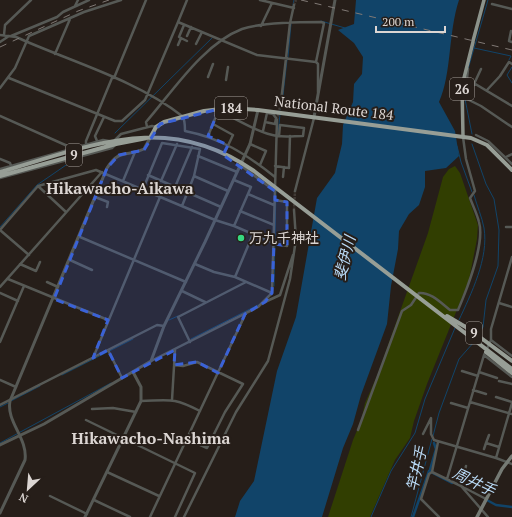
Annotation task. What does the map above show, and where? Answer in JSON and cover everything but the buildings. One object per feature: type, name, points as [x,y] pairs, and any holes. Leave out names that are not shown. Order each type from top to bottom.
[{"type":"highway","name":"National Route 184","points":[[156,127],[164,122],[219,110],[258,110],[320,117],[461,136],[485,143],[512,170]]},
{"type":"highway","points":[[150,138],[156,127]]},
{"type":"highway","name":"9","points":[[0,170],[46,159],[72,150],[143,136],[150,138],[183,139],[213,148],[240,161],[254,171],[512,369]]},
{"type":"highway","name":"9","points":[[0,177],[114,142]]},
{"type":"highway","name":"9","points":[[434,309],[469,329],[512,361]]},
{"type":"highway","name":"9","points":[[465,333],[512,373]]},
{"type":"main road","name":"26","points":[[461,136],[461,96],[463,79],[484,0]]},
{"type":"main road","points":[[477,517],[512,456]]},
{"type":"street","points":[[4,35],[6,25],[31,0]]},
{"type":"street","points":[[75,6],[78,0]]},
{"type":"street","points":[[0,42],[10,36],[57,17],[63,12],[89,0]]},
{"type":"street","points":[[0,88],[15,68],[29,36],[84,12],[121,0]]},
{"type":"street","points":[[86,144],[97,114],[146,0]]},
{"type":"street","points":[[9,78],[104,117],[122,122],[140,106],[148,93],[187,0]]},
{"type":"street","points":[[260,0],[294,7],[290,23],[281,102]]},
{"type":"street","points":[[295,191],[314,117],[335,0]]},
{"type":"street","points":[[261,26],[272,3]]},
{"type":"street","points":[[492,4],[512,9]]},
{"type":"street","points":[[55,54],[70,19]]},
{"type":"street","points":[[178,22],[257,54],[316,62]]},
{"type":"street","points":[[147,127],[146,122],[210,47],[241,29],[290,23],[324,23],[316,62],[318,64],[317,101]]},
{"type":"street","points":[[178,45],[184,25]]},
{"type":"street","points":[[187,36],[191,27]]},
{"type":"street","points":[[511,31],[509,41],[512,42]]},
{"type":"street","points":[[196,44],[202,32]]},
{"type":"street","points":[[0,35],[10,36],[26,41],[148,93],[183,117],[185,131],[208,136],[228,145],[260,165],[275,177]]},
{"type":"street","points":[[181,38],[187,41]]},
{"type":"street","points":[[487,90],[500,76],[509,62],[512,64]]},
{"type":"street","points":[[208,77],[213,64]]},
{"type":"street","points":[[226,80],[228,67]]},
{"type":"street","points":[[468,69],[467,79],[512,106]]},
{"type":"street","points":[[466,99],[481,69]]},
{"type":"street","points":[[461,96],[512,127]]},
{"type":"street","points":[[208,136],[219,110],[254,128],[278,136],[303,136],[304,128],[280,125],[278,136],[275,166],[272,293],[265,302]]},
{"type":"street","points":[[151,361],[164,326],[195,264],[250,144],[258,110]]},
{"type":"street","points":[[263,131],[265,122],[267,113],[273,114],[276,118],[275,124],[265,122]]},
{"type":"street","points":[[0,116],[72,150]]},
{"type":"street","points":[[97,142],[95,136],[104,117]]},
{"type":"street","points":[[277,120],[278,136]]},
{"type":"street","points":[[213,124],[233,135],[223,155],[240,165],[275,191]]},
{"type":"street","points":[[0,177],[112,148],[114,142],[120,134],[147,127],[156,127]]},
{"type":"street","points":[[476,135],[488,141],[512,164]]},
{"type":"street","points":[[275,166],[289,168],[290,136]]},
{"type":"street","points":[[358,430],[402,311],[411,305],[418,293],[422,293],[436,299],[450,310],[458,310],[472,278],[480,223],[470,198],[475,191],[461,136]]},
{"type":"street","points":[[0,288],[1,283],[8,279],[66,212],[104,172],[112,161],[119,155],[144,149],[150,138]]},
{"type":"street","points":[[0,170],[72,150],[86,144],[103,140],[114,142]]},
{"type":"street","points":[[142,189],[162,143],[177,144],[200,149],[194,176],[182,206]]},
{"type":"street","points":[[162,181],[177,144]]},
{"type":"street","points":[[250,144],[266,151],[260,165]]},
{"type":"street","points":[[175,187],[192,147]]},
{"type":"street","points":[[83,156],[88,151]]},
{"type":"street","points":[[124,181],[136,151]]},
{"type":"street","points":[[506,158],[512,154]]},
{"type":"street","points":[[46,159],[50,155]]},
{"type":"street","points":[[198,156],[237,172]]},
{"type":"street","points":[[0,159],[10,163],[11,166]]},
{"type":"street","points":[[52,164],[57,160]]},
{"type":"street","points":[[17,167],[22,163]]},
{"type":"street","points":[[283,177],[284,167]]},
{"type":"street","points":[[19,173],[24,169]]},
{"type":"street","points":[[29,255],[0,230],[38,186],[96,170],[104,172],[215,220],[234,226],[274,243],[287,246],[287,202],[275,200]]},
{"type":"street","points":[[0,513],[25,460],[25,446],[9,410],[10,401],[80,237],[104,172]]},
{"type":"street","points":[[148,175],[221,207]]},
{"type":"street","points":[[194,176],[228,191]]},
{"type":"street","points":[[234,180],[251,187],[234,226]]},
{"type":"street","points":[[38,186],[66,212]]},
{"type":"street","points":[[248,194],[274,205]]},
{"type":"street","points":[[95,197],[108,202],[107,207]]},
{"type":"street","points":[[92,358],[160,197]]},
{"type":"street","points":[[184,517],[236,412],[268,361],[288,294],[296,239],[294,210]]},
{"type":"street","points":[[240,212],[274,225]]},
{"type":"street","points":[[506,227],[512,227]]},
{"type":"street","points":[[235,277],[253,234]]},
{"type":"street","points":[[80,237],[186,282]]},
{"type":"street","points":[[0,445],[44,424],[151,361],[246,314],[265,302],[280,295],[295,251]]},
{"type":"street","points":[[446,480],[484,355],[491,340],[491,329],[512,257]]},
{"type":"street","points":[[70,260],[92,270]]},
{"type":"street","points":[[20,264],[36,271],[40,262]]},
{"type":"street","points":[[195,264],[214,272],[235,277],[272,293]]},
{"type":"street","points":[[8,279],[108,320]]},
{"type":"street","points":[[47,282],[58,287]]},
{"type":"street","points":[[190,342],[178,317],[246,282]]},
{"type":"street","points":[[0,342],[24,286]]},
{"type":"street","points":[[182,291],[206,302]]},
{"type":"street","points":[[0,293],[18,301]]},
{"type":"street","points":[[499,303],[512,307]]},
{"type":"street","points":[[150,517],[246,314]]},
{"type":"street","points":[[0,405],[157,325],[164,326]]},
{"type":"street","points":[[491,340],[512,356]]},
{"type":"street","points":[[108,350],[122,378]]},
{"type":"street","points":[[172,400],[175,350]]},
{"type":"street","points":[[484,355],[512,377]]},
{"type":"street","points":[[174,365],[183,366],[197,362],[243,384],[225,412],[207,448],[187,439]]},
{"type":"street","points":[[462,371],[478,376]]},
{"type":"street","points":[[50,496],[86,515],[141,401],[141,387],[133,372]]},
{"type":"street","points":[[479,372],[497,378]]},
{"type":"street","points":[[0,380],[16,387]]},
{"type":"street","points":[[499,381],[512,384]]},
{"type":"street","points":[[473,390],[486,394]]},
{"type":"street","points":[[496,397],[512,405],[511,414],[496,458]]},
{"type":"street","points":[[141,401],[172,400],[183,402],[200,411]]},
{"type":"street","points":[[470,402],[511,414]]},
{"type":"street","points":[[451,403],[468,408]]},
{"type":"street","points":[[92,409],[113,408],[136,412]]},
{"type":"street","points":[[423,434],[431,418],[431,434],[434,440],[512,464]]},
{"type":"street","points":[[86,420],[195,473],[175,517]]},
{"type":"street","points":[[484,449],[489,434]]},
{"type":"street","points":[[438,442],[432,472],[429,474],[421,499],[439,517]]},
{"type":"street","points":[[486,443],[499,447]]},
{"type":"street","points":[[460,486],[466,466]]},
{"type":"street","points":[[107,472],[159,496]]},
{"type":"street","points":[[432,472],[486,499]]},
{"type":"street","points":[[460,486],[488,517]]},
{"type":"street","points":[[94,500],[130,517]]},
{"type":"highlighted area","points":[[219,109],[208,136],[228,145],[223,155],[275,191],[275,200],[287,202],[287,246],[274,244],[272,293],[265,302],[245,314],[218,373],[197,362],[174,365],[175,350],[122,378],[108,350],[93,358],[108,320],[54,299],[107,168],[119,155],[144,150],[160,124]]},
{"type":"green space","points":[[455,166],[460,173],[478,225],[477,239],[469,280],[427,384],[414,421],[410,438],[395,460],[370,517],[328,517],[353,440],[361,421],[365,403],[377,376],[428,233],[443,177],[449,169]]},
{"type":"water","name":"斐伊川","points":[[356,0],[459,0],[453,26],[446,78],[439,102],[455,131],[459,156],[446,168],[425,171],[425,187],[419,205],[409,214],[399,231],[398,249],[391,286],[387,324],[361,395],[353,424],[343,448],[322,517],[235,517],[240,501],[254,481],[277,371],[296,317],[317,198],[335,173],[342,144],[343,125],[353,102],[354,84],[362,74],[363,57],[354,43],[338,30],[354,24]]},
{"type":"waterway","points":[[293,5],[294,0]]},
{"type":"waterway","points":[[468,69],[488,0]]},
{"type":"waterway","points":[[321,21],[345,28]]},
{"type":"waterway","points":[[288,57],[291,24]]},
{"type":"waterway","points":[[115,133],[212,38]]},
{"type":"waterway","points":[[474,48],[511,56],[509,60]]},
{"type":"waterway","points":[[283,95],[287,60]]},
{"type":"waterway","points":[[512,67],[507,75],[512,83]]},
{"type":"waterway","points":[[465,96],[466,80]]},
{"type":"waterway","points":[[465,99],[472,134]]},
{"type":"waterway","points":[[280,110],[282,102]]},
{"type":"waterway","points":[[278,134],[280,114]]},
{"type":"waterway","points":[[472,144],[486,184],[494,199],[499,230],[498,266],[486,300],[483,327],[479,334]]},
{"type":"waterway","points":[[457,146],[472,192]]},
{"type":"waterway","points":[[0,227],[37,185],[72,161]]},
{"type":"waterway","points":[[274,286],[276,190]]},
{"type":"waterway","points":[[459,320],[478,276],[484,251],[484,228],[474,195]]},
{"type":"waterway","points":[[191,339],[258,305]]},
{"type":"waterway","points":[[169,320],[178,316]]},
{"type":"waterway","points":[[371,517],[391,471],[415,433],[425,399],[455,328]]},
{"type":"waterway","points":[[62,375],[133,339]]},
{"type":"waterway","points":[[433,436],[439,413],[459,359],[474,342]]},
{"type":"waterway","points":[[0,443],[111,383]]},
{"type":"waterway","points":[[11,401],[40,386]]},
{"type":"waterway","points":[[0,407],[8,403]]},
{"type":"waterway","points":[[411,517],[432,439]]},
{"type":"waterway","name":"竿井手","points":[[429,473],[436,449],[434,443]]},
{"type":"waterway","name":"竿井手","points":[[413,517],[429,471],[452,483]]},
{"type":"waterway","name":"周井手","points":[[485,499],[496,505],[512,507]]},
{"type":"tunnel","points":[[294,5],[296,0]]},
{"type":"tunnel","points":[[277,120],[281,102]]},
{"type":"tunnel","points":[[294,210],[295,191]]},
{"type":"railway","points":[[0,47],[78,11],[109,0]]},
{"type":"railway","points":[[301,0],[512,50]]},
{"type":"place","name":"万九千神社","points":[[241,238]]},
{"type":"district","name":"Hikawacho-Aikawa","points":[[120,188]]},
{"type":"district","name":"Hikawacho-Nashima","points":[[151,438]]}]
